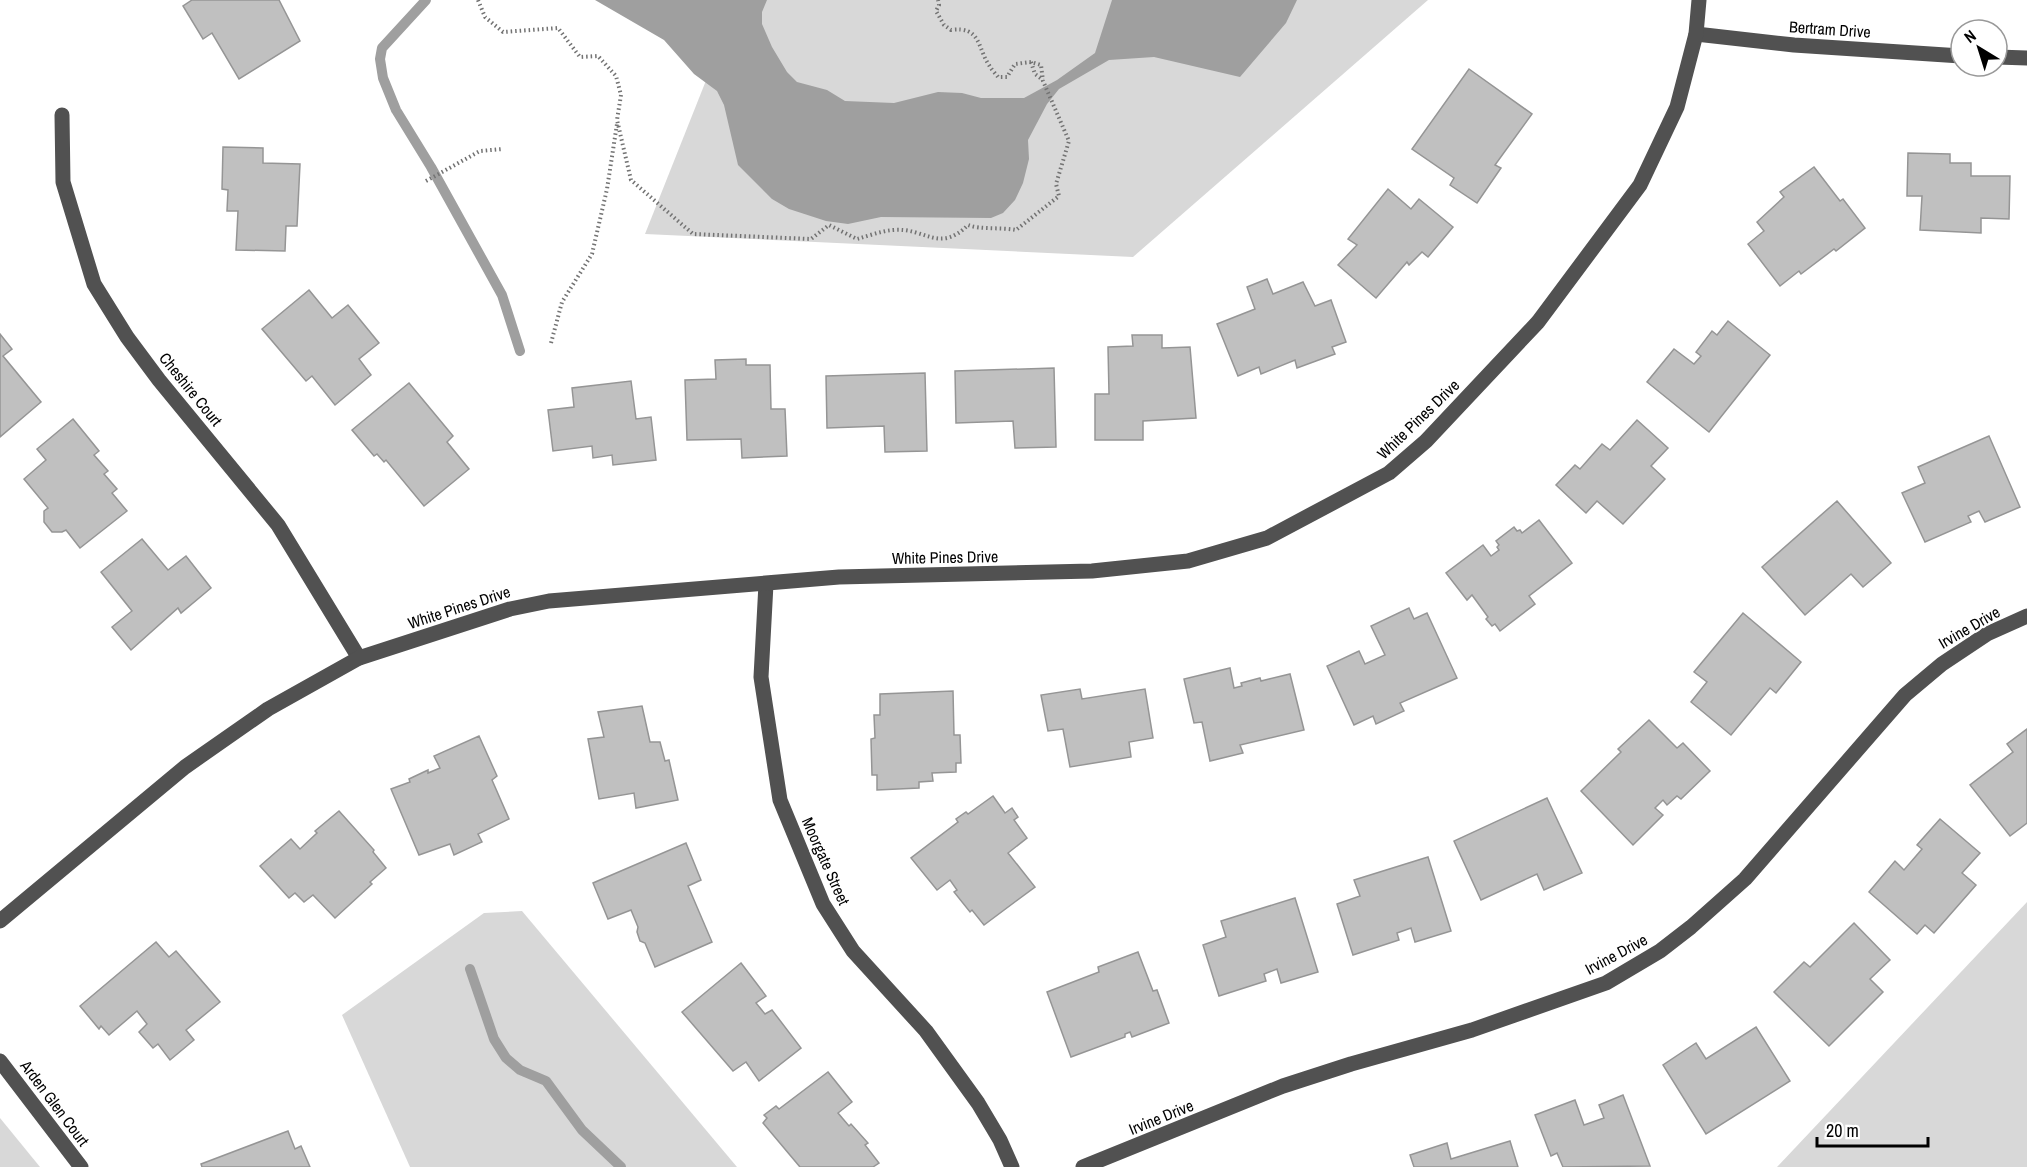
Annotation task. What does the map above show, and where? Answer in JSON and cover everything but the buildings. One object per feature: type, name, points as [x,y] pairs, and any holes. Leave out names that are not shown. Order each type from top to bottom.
[{"type":"street","name":"White Pines Drive","points":[[0,921],[185,767],[268,709],[359,658],[510,609],[549,601],[839,577],[1092,571],[1188,561],[1267,538],[1389,473],[1426,441],[1538,322],[1640,185],[1677,107],[1696,34],[1699,0]]},
{"type":"street","name":"Bertram Drive","points":[[1696,34],[1794,45],[1949,55]]},
{"type":"street","points":[[2009,57],[2027,58]]},
{"type":"street","name":"Cheshire Court","points":[[62,115],[63,182],[94,284],[127,337],[159,380],[278,525],[359,658]]},
{"type":"street","name":"Moorgate Street","points":[[766,584],[761,676],[780,800],[823,904],[853,951],[926,1031],[978,1104],[1000,1140],[1012,1167]]},
{"type":"street","name":"Irvine Drive","points":[[1083,1167],[1283,1086],[1472,1029],[1606,983],[1660,951],[1745,879],[1905,695],[1942,664],[1987,634],[2027,616]]},
{"type":"street","name":"Arden Glen Court","points":[[0,1061],[81,1167]]},
{"type":"path","points":[[478,0],[485,17],[503,32],[558,28],[580,57],[598,56],[616,76],[621,95],[606,189],[592,254],[562,302],[551,343]]},
{"type":"path","points":[[617,120],[631,180],[693,234],[811,239],[829,225],[856,239],[894,230],[915,232],[935,239],[957,236],[968,225],[975,228],[998,227],[1016,230],[1059,196],[1056,184],[1069,141],[1043,81],[1041,65],[1031,62],[1015,64],[1008,76],[998,77],[988,65],[980,42],[972,33],[962,28],[951,30],[944,25],[936,11],[939,5],[938,0]]},
{"type":"path","points":[[1031,62],[1035,74],[1043,81]]},
{"type":"path","points":[[426,182],[480,151],[504,149]]},
{"type":"shaded area","points":[[595,0],[767,0],[762,12],[762,24],[787,72],[797,82],[827,90],[845,101],[894,103],[938,92],[962,93],[981,98],[1024,98],[1057,80],[1095,53],[1112,0],[1297,0],[1286,23],[1240,77],[1154,57],[1109,60],[1059,89],[1047,104],[1028,140],[1029,159],[1023,183],[1015,200],[1003,213],[991,218],[881,217],[848,224],[826,221],[789,209],[772,199],[738,165],[724,105],[717,91],[694,74],[664,40]]},
{"type":"shaded area","points":[[738,0],[1428,0],[1133,257],[645,234]]},
{"type":"shaded area","points":[[2027,902],[2027,1167],[1777,1167]]},
{"type":"shaded area","points":[[522,911],[737,1167],[410,1167],[342,1015],[484,913]]},
{"type":"shaded area","points":[[0,1118],[40,1167],[0,1167]]},
{"type":"waterway","points":[[426,0],[382,48],[380,59],[383,78],[396,110],[431,167],[502,295],[520,351]]},
{"type":"waterway","points":[[470,969],[494,1039],[506,1058],[520,1070],[546,1081],[582,1130],[621,1167]]}]
